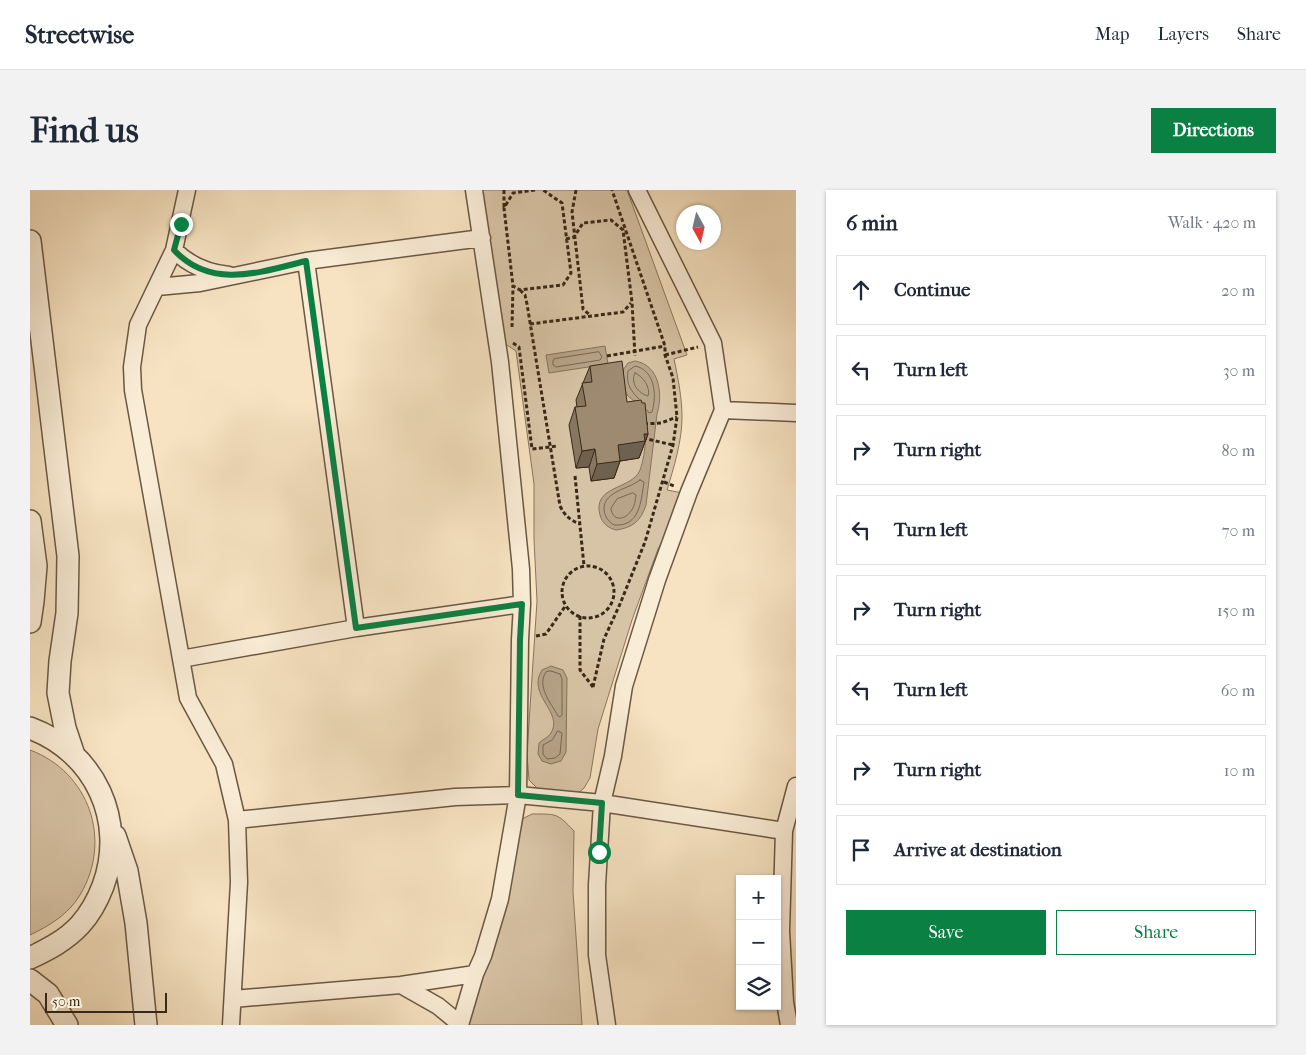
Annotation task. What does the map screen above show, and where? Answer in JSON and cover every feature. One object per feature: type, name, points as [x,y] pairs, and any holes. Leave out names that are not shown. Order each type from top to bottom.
[{"type":"street","points":[[187,190],[174,250],[138,326],[132,367],[133,390],[188,698],[224,764],[237,820],[239,882],[231,1025]]},
{"type":"street","points":[[400,985],[438,1006],[460,1025],[500,899],[518,795],[521,569],[500,362],[474,190]]},
{"type":"street","points":[[607,1025],[597,955],[597,885],[602,803],[614,756],[624,686],[657,580],[689,492],[723,410],[713,343],[638,190]]},
{"type":"street","points":[[157,287],[200,283],[306,261],[482,238]]},
{"type":"street","points":[[30,241],[68,556],[67,613],[60,661],[58,693],[65,728],[74,755]]},
{"type":"street","points":[[174,250],[190,264],[228,276],[244,275]]},
{"type":"street","points":[[306,261],[356,628]]},
{"type":"street","points":[[723,410],[796,412]]},
{"type":"street","points":[[30,522],[36,566],[34,601],[30,622]]},
{"type":"street","points":[[181,659],[356,628],[522,604]]},
{"type":"street","points":[[30,728],[44,734],[74,755],[92,776],[106,806],[112,847],[109,870],[98,899],[81,924],[57,945],[30,958]]},
{"type":"street","points":[[789,1025],[785,1002],[781,931],[784,831],[796,786]]},
{"type":"street","points":[[237,820],[455,797],[518,795],[602,803],[784,831]]},
{"type":"street","points":[[110,824],[128,871],[136,923],[146,1025]]},
{"type":"street","points":[[233,999],[400,985],[475,974]]},
{"type":"street","points":[[30,980],[48,994],[67,1025]]},
{"type":"path","points":[[504,190],[504,208],[513,286],[512,333]]},
{"type":"path","points":[[504,208],[513,193],[535,190]]},
{"type":"path","points":[[520,290],[563,285],[571,272],[562,203],[543,190]]},
{"type":"path","points":[[576,190],[572,212],[574,238],[584,309],[591,316]]},
{"type":"path","points":[[580,616],[580,670],[593,687],[604,639],[646,542],[673,445],[677,417],[673,378],[664,346],[612,190]]},
{"type":"path","points":[[574,238],[582,223],[611,220],[623,230],[632,302],[635,356]]},
{"type":"path","points":[[566,239],[574,238]]},
{"type":"path","points":[[513,286],[525,294],[560,506],[564,514],[580,524]]},
{"type":"path","points":[[530,324],[623,312],[632,302]]},
{"type":"path","points":[[666,355],[713,343]]},
{"type":"path","points":[[607,356],[664,346]]},
{"type":"path","points":[[642,430],[644,424],[661,422],[677,417]]},
{"type":"path","points":[[643,438],[673,445]]},
{"type":"path","points":[[532,449],[557,446]]},
{"type":"path","points":[[575,476],[584,566]]},
{"type":"path","points":[[584,566],[600,568],[612,580],[614,597],[610,605],[605,612],[588,618],[572,612],[562,597],[564,581],[569,574],[584,566]]},
{"type":"path","points":[[610,605],[620,604]]},
{"type":"path","points":[[520,640],[546,634],[566,605]]},
{"type":"shaded area","points":[[481,190],[627,190],[687,355],[674,359],[681,395],[682,426],[677,454],[667,490],[688,494],[658,549],[632,620],[598,729],[590,778],[584,788],[574,797],[542,793],[529,780],[527,754],[537,601],[534,484],[516,351],[504,343]]},
{"type":"shaded area","points":[[30,750],[50,760],[67,774],[80,791],[90,810],[94,831],[94,852],[90,874],[75,902],[58,919],[30,935]]},
{"type":"shaded area","points":[[532,814],[556,816],[574,831],[573,892],[582,1025],[467,1025],[507,899],[522,819]]},
{"type":"water","points":[[605,346],[608,364],[549,373],[546,355]]},
{"type":"water","points":[[635,361],[650,368],[655,375],[660,398],[646,505],[635,523],[627,528],[616,530],[604,523],[600,515],[599,505],[607,493],[636,476],[642,463],[646,438],[644,420],[639,406],[628,396],[624,388],[623,370],[628,363]]},
{"type":"water","points":[[551,666],[563,670],[567,678],[566,752],[561,761],[551,764],[542,761],[538,754],[539,743],[550,735],[554,725],[550,710],[538,687],[538,679],[542,670]]},
{"type":"building","points":[[622,361],[627,402],[641,400],[642,403],[645,403],[648,434],[644,434],[645,441],[618,445],[620,461],[597,464],[595,449],[582,451],[575,407],[586,406],[582,383],[592,382],[590,366]]},
{"type":"route","points":[[181,224],[174,250],[190,264],[213,272],[228,276],[244,275],[306,261],[356,628],[522,604],[518,795],[602,803],[599,852]]}]
